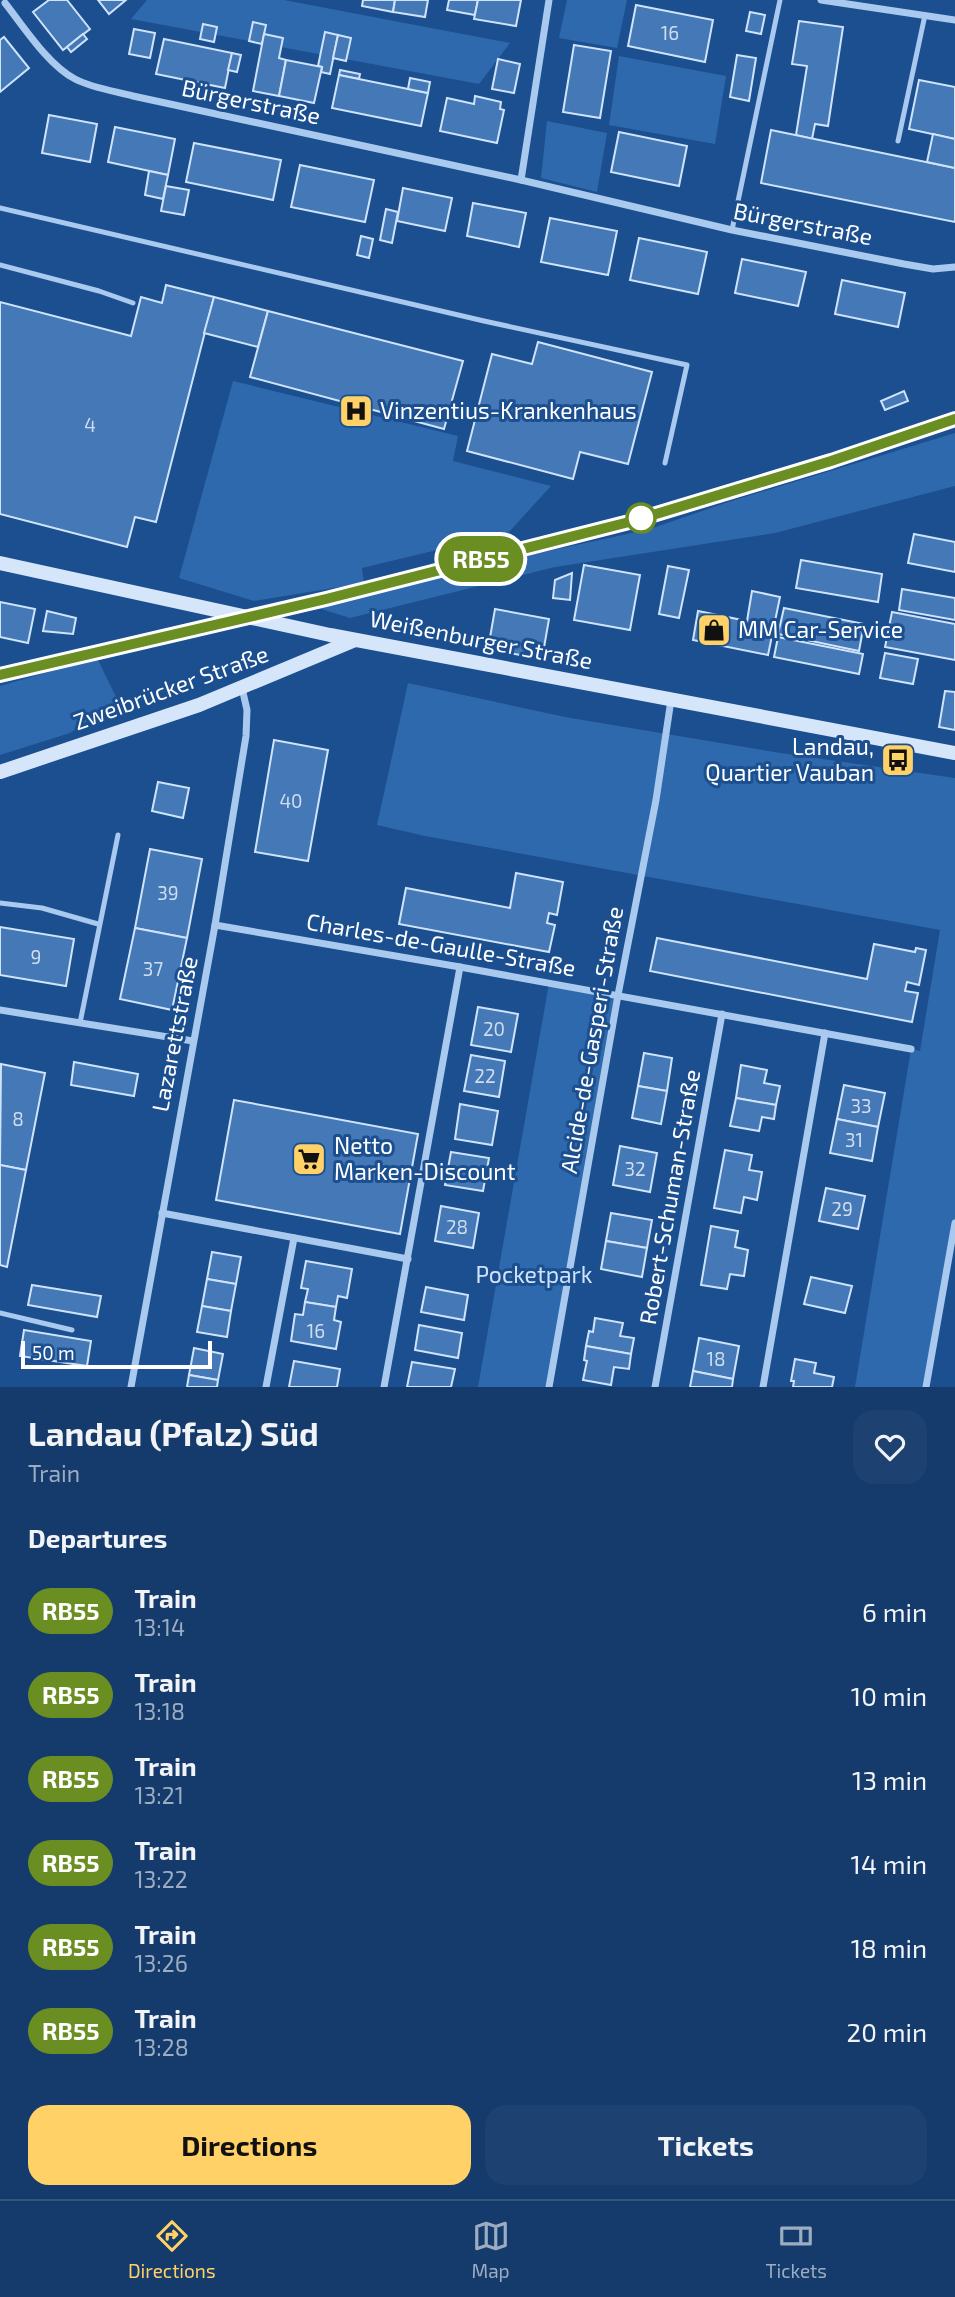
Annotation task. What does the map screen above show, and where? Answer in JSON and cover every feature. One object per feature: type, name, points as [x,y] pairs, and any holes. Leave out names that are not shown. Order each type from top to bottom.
[{"type":"street","points":[[521,180],[549,0]]},
{"type":"street","points":[[821,0],[955,20]]},
{"type":"street","name":"Bürgerstraße","points":[[4,4],[54,64],[76,80],[133,96],[521,180],[732,230],[933,269],[955,267]]},
{"type":"street","name":"Weißenburger Straße","points":[[0,563],[355,639],[955,753]]},
{"type":"street","name":"Zweibrücker Straße","points":[[0,772],[145,724],[355,639]]},
{"type":"street","name":"Lazarettstraße","points":[[131,1387],[215,925],[246,736],[247,710],[242,687]]},
{"type":"street","name":"Alcide-de-Gasperi-Straße","points":[[549,1387],[618,995],[656,800],[671,700]]},
{"type":"street","name":"Charles-de-Gaulle-Straße","points":[[215,925],[911,1049]]},
{"type":"street","points":[[384,1387],[460,967]]},
{"type":"street","points":[[0,1010],[193,1041]]},
{"type":"street","name":"Robert-Schuman-Straße","points":[[655,1387],[722,1014]]},
{"type":"street","points":[[763,1387],[825,1033]]},
{"type":"street","points":[[162,1213],[408,1259]]},
{"type":"street","points":[[926,1387],[955,1223]]},
{"type":"street","points":[[266,1387],[294,1238]]},
{"type":"lane","points":[[732,230],[780,0]]},
{"type":"lane","points":[[898,141],[925,15]]},
{"type":"lane","points":[[0,208],[470,318],[687,365],[665,463]]},
{"type":"lane","points":[[0,265],[99,291],[133,303]]},
{"type":"lane","points":[[79,1023],[118,835]]},
{"type":"lane","points":[[0,902],[42,908],[98,924]]},
{"type":"lane","points":[[0,1313],[72,1330]]},
{"type":"green space","points":[[147,0],[284,0],[510,43],[479,84],[131,19]]},
{"type":"green space","points":[[567,0],[627,0],[617,48],[559,38]]},
{"type":"green space","points":[[619,56],[726,76],[715,144],[609,125]]},
{"type":"green space","points":[[547,121],[607,133],[597,192],[541,178]]},
{"type":"green space","points":[[233,381],[458,436],[453,461],[551,486],[508,533],[362,568],[364,583],[254,601],[179,578]]},
{"type":"green space","points":[[955,433],[955,486],[775,533],[555,567],[350,618],[318,608],[429,577],[650,529],[728,502]]},
{"type":"green space","points":[[97,658],[118,701],[70,733],[0,755],[0,686]]},
{"type":"green space","points":[[408,683],[565,717],[774,752],[955,778],[955,1223],[926,1387],[855,1387],[911,1049],[920,1051],[940,930],[377,825]]},
{"type":"green space","name":"Pocketpark","points":[[549,983],[618,995],[549,1387],[478,1387]]},
{"type":"building","points":[[49,0],[67,0],[90,29],[63,50],[33,12]]},
{"type":"building","points":[[98,0],[126,0],[109,14]]},
{"type":"building","points":[[363,0],[395,0],[393,12],[362,6]]},
{"type":"building","points":[[395,0],[428,0],[425,17],[393,12]]},
{"type":"building","points":[[449,0],[478,0],[475,15],[447,10]]},
{"type":"building","points":[[478,0],[521,0],[516,26],[474,19]]},
{"type":"building","points":[[636,5],[713,20],[705,62],[628,46]]},
{"type":"building","points":[[750,12],[765,15],[761,34],[746,31]]},
{"type":"building","points":[[799,21],[843,27],[828,126],[815,124],[812,139],[796,135],[807,66],[792,64]]},
{"type":"building","points":[[253,22],[266,25],[262,44],[249,41]]},
{"type":"building","points":[[203,24],[217,27],[214,42],[200,39]]},
{"type":"building","points":[[134,29],[155,33],[150,58],[129,54]]},
{"type":"building","points":[[325,32],[338,35],[330,74],[321,72],[322,67],[318,66]]},
{"type":"building","points":[[83,34],[87,39],[71,52],[67,47]]},
{"type":"building","points":[[264,34],[283,38],[279,58],[286,60],[279,96],[253,91]]},
{"type":"building","points":[[338,35],[351,38],[346,61],[333,58]]},
{"type":"building","points":[[4,37],[29,68],[0,92],[0,40]]},
{"type":"building","points":[[164,39],[232,53],[225,88],[156,74]]},
{"type":"building","points":[[574,45],[611,51],[600,118],[563,112]]},
{"type":"building","points":[[232,53],[241,55],[237,72],[228,70]]},
{"type":"building","points":[[737,55],[756,58],[749,101],[730,97]]},
{"type":"building","points":[[498,59],[520,64],[514,93],[492,89]]},
{"type":"building","points":[[286,60],[322,67],[314,103],[279,96]]},
{"type":"building","points":[[340,70],[360,74],[359,79],[339,75]]},
{"type":"building","points":[[339,75],[428,93],[421,126],[332,108]]},
{"type":"building","points":[[410,78],[430,82],[428,93],[408,89]]},
{"type":"building","points":[[919,80],[955,87],[955,139],[909,129]]},
{"type":"building","points":[[475,96],[501,102],[500,109],[504,110],[497,143],[440,131],[447,98],[474,104]]},
{"type":"building","points":[[49,115],[97,124],[90,162],[42,153]]},
{"type":"building","points":[[115,127],[175,139],[168,175],[108,162]]},
{"type":"building","points":[[771,130],[955,168],[955,222],[761,183]]},
{"type":"building","points":[[619,132],[687,146],[679,186],[611,172]]},
{"type":"building","points":[[933,134],[955,139],[955,168],[927,162]]},
{"type":"building","points":[[194,143],[281,160],[273,200],[186,182]]},
{"type":"building","points":[[300,165],[374,180],[365,222],[291,207]]},
{"type":"building","points":[[149,171],[168,175],[163,199],[145,195]]},
{"type":"building","points":[[166,186],[189,190],[184,215],[161,211]]},
{"type":"building","points":[[403,188],[452,198],[445,231],[397,221]]},
{"type":"building","points":[[473,203],[526,213],[519,247],[467,236]]},
{"type":"building","points":[[386,209],[398,212],[392,243],[380,240]]},
{"type":"building","points":[[550,218],[617,231],[608,275],[541,262]]},
{"type":"building","points":[[361,236],[373,239],[369,258],[357,255]]},
{"type":"building","points":[[639,238],[707,252],[698,294],[630,280]]},
{"type":"building","points":[[742,259],[806,272],[798,306],[735,293]]},
{"type":"building","points":[[842,280],[905,293],[898,327],[835,314]]},
{"type":"building","points":[[166,285],[214,297],[156,522],[135,517],[127,547],[0,514],[0,302],[131,336],[141,297],[162,303]]},
{"type":"building","points":[[214,297],[268,311],[258,347],[204,333]]},
{"type":"building","points":[[268,311],[463,361],[444,429],[250,377]]},
{"type":"building","points":[[538,342],[652,372],[628,464],[580,452],[573,479],[467,451],[492,354],[532,364]]},
{"type":"building","points":[[904,391],[908,401],[885,410],[881,401]]},
{"type":"building","points":[[914,534],[955,542],[955,572],[908,563]]},
{"type":"building","points":[[801,560],[882,574],[878,602],[796,588]]},
{"type":"building","points":[[584,565],[640,575],[630,630],[574,620]]},
{"type":"building","points":[[668,566],[689,570],[679,618],[659,614]]},
{"type":"building","points":[[572,573],[570,600],[553,598],[555,580]]},
{"type":"building","points":[[902,589],[955,598],[955,620],[899,610]]},
{"type":"building","points":[[752,591],[780,597],[768,655],[693,640],[698,611],[747,621]]},
{"type":"building","points":[[0,602],[35,609],[28,643],[0,637]]},
{"type":"building","points":[[784,608],[864,624],[859,651],[778,634]]},
{"type":"building","points":[[495,609],[549,619],[542,659],[488,649]]},
{"type":"building","points":[[47,611],[76,618],[73,634],[43,631]]},
{"type":"building","points":[[892,612],[955,624],[955,660],[885,647]]},
{"type":"building","points":[[778,637],[863,654],[859,674],[774,657]]},
{"type":"building","points":[[885,653],[918,659],[913,684],[880,678]]},
{"type":"building","points":[[945,691],[955,692],[955,730],[939,727]]},
{"type":"building","points":[[274,740],[328,750],[308,861],[255,852]]},
{"type":"building","points":[[158,782],[189,788],[183,818],[152,811]]},
{"type":"building","points":[[150,849],[202,859],[187,938],[135,928]]},
{"type":"building","points":[[516,873],[563,882],[557,915],[549,913],[547,923],[555,925],[549,952],[399,924],[406,888],[510,908]]},
{"type":"building","points":[[0,927],[74,939],[66,986],[0,975]]},
{"type":"building","points":[[135,928],[187,938],[172,1010],[120,999]]},
{"type":"building","points":[[657,938],[867,979],[874,944],[915,952],[916,948],[926,950],[919,985],[907,982],[905,991],[918,993],[912,1022],[650,971]]},
{"type":"building","points":[[478,1007],[518,1014],[511,1052],[471,1045]]},
{"type":"building","points":[[644,1053],[672,1058],[667,1091],[638,1086]]},
{"type":"building","points":[[471,1055],[505,1061],[499,1097],[464,1091]]},
{"type":"building","points":[[74,1062],[138,1074],[134,1096],[71,1085]]},
{"type":"building","points":[[1,1064],[45,1073],[26,1170],[0,1165]]},
{"type":"building","points":[[741,1065],[767,1070],[764,1083],[780,1086],[776,1105],[736,1098]]},
{"type":"building","points":[[844,1085],[885,1093],[878,1127],[837,1119]]},
{"type":"building","points":[[638,1086],[667,1091],[661,1124],[632,1118]]},
{"type":"building","points":[[736,1098],[776,1105],[774,1119],[762,1117],[759,1131],[730,1126]]},
{"type":"building","points":[[234,1100],[418,1134],[400,1234],[216,1200]]},
{"type":"building","points":[[460,1104],[498,1111],[492,1145],[455,1139]]},
{"type":"building","points":[[837,1119],[878,1127],[872,1161],[830,1153]]},
{"type":"building","points":[[620,1146],[657,1153],[650,1192],[613,1185]]},
{"type":"building","points":[[725,1150],[752,1155],[749,1170],[762,1172],[757,1200],[744,1197],[741,1213],[714,1208]]},
{"type":"building","points":[[451,1152],[489,1158],[483,1191],[445,1185]]},
{"type":"building","points":[[0,1165],[26,1170],[7,1267],[0,1265]]},
{"type":"building","points":[[826,1188],[865,1196],[858,1229],[819,1221]]},
{"type":"building","points":[[441,1206],[479,1213],[473,1248],[435,1241]]},
{"type":"building","points":[[611,1213],[652,1220],[647,1248],[606,1241]]},
{"type":"building","points":[[711,1226],[738,1231],[735,1247],[748,1250],[744,1276],[730,1274],[727,1289],[701,1285]]},
{"type":"building","points":[[606,1241],[647,1248],[642,1277],[601,1269]]},
{"type":"building","points":[[212,1252],[241,1257],[236,1284],[207,1279]]},
{"type":"building","points":[[306,1261],[352,1269],[347,1298],[338,1296],[336,1307],[305,1302],[308,1289],[301,1288]]},
{"type":"building","points":[[811,1277],[852,1286],[845,1313],[804,1304]]},
{"type":"building","points":[[207,1279],[236,1284],[231,1311],[202,1306]]},
{"type":"building","points":[[32,1285],[101,1296],[97,1317],[28,1305]]},
{"type":"building","points":[[426,1287],[468,1295],[464,1320],[421,1312]]},
{"type":"building","points":[[305,1302],[336,1307],[334,1320],[341,1322],[336,1349],[291,1341],[295,1314],[303,1315]]},
{"type":"building","points":[[202,1306],[231,1311],[227,1337],[197,1332]]},
{"type":"building","points":[[595,1318],[623,1323],[620,1336],[634,1338],[631,1354],[586,1346],[589,1331],[593,1332]]},
{"type":"building","points":[[419,1325],[462,1333],[458,1358],[415,1350]]},
{"type":"building","points":[[24,1330],[91,1341],[87,1366],[20,1356]]},
{"type":"building","points":[[699,1338],[739,1346],[733,1379],[693,1371]]},
{"type":"building","points":[[586,1346],[631,1354],[629,1369],[614,1367],[611,1385],[583,1380],[587,1361],[584,1360]]},
{"type":"building","points":[[194,1348],[223,1354],[218,1380],[189,1375]]},
{"type":"building","points":[[795,1359],[816,1363],[814,1373],[834,1377],[832,1387],[793,1387],[794,1381],[791,1381]]},
{"type":"building","points":[[294,1361],[340,1369],[337,1387],[289,1387]]},
{"type":"building","points":[[412,1362],[455,1369],[451,1387],[407,1387]]},
{"type":"building","points":[[693,1371],[733,1379],[732,1387],[690,1387]]},
{"type":"building","points":[[189,1375],[218,1380],[217,1387],[187,1387]]},
{"type":"railway","points":[[0,675],[396,582],[632,521],[955,419]]},
{"type":"train","name":"RB55","points":[[0,675],[237,621],[633,521],[831,461],[955,419]]},
{"type":"place","name":"Vinzentius-Krankenhaus","points":[[356,411]]},
{"type":"place","name":"MM Car-Service","points":[[714,630]]},
{"type":"place","name":"Landau, Quartier Vauban","points":[[898,760]]},
{"type":"place","name":"Netto Marken-Discount","points":[[309,1159]]}]
